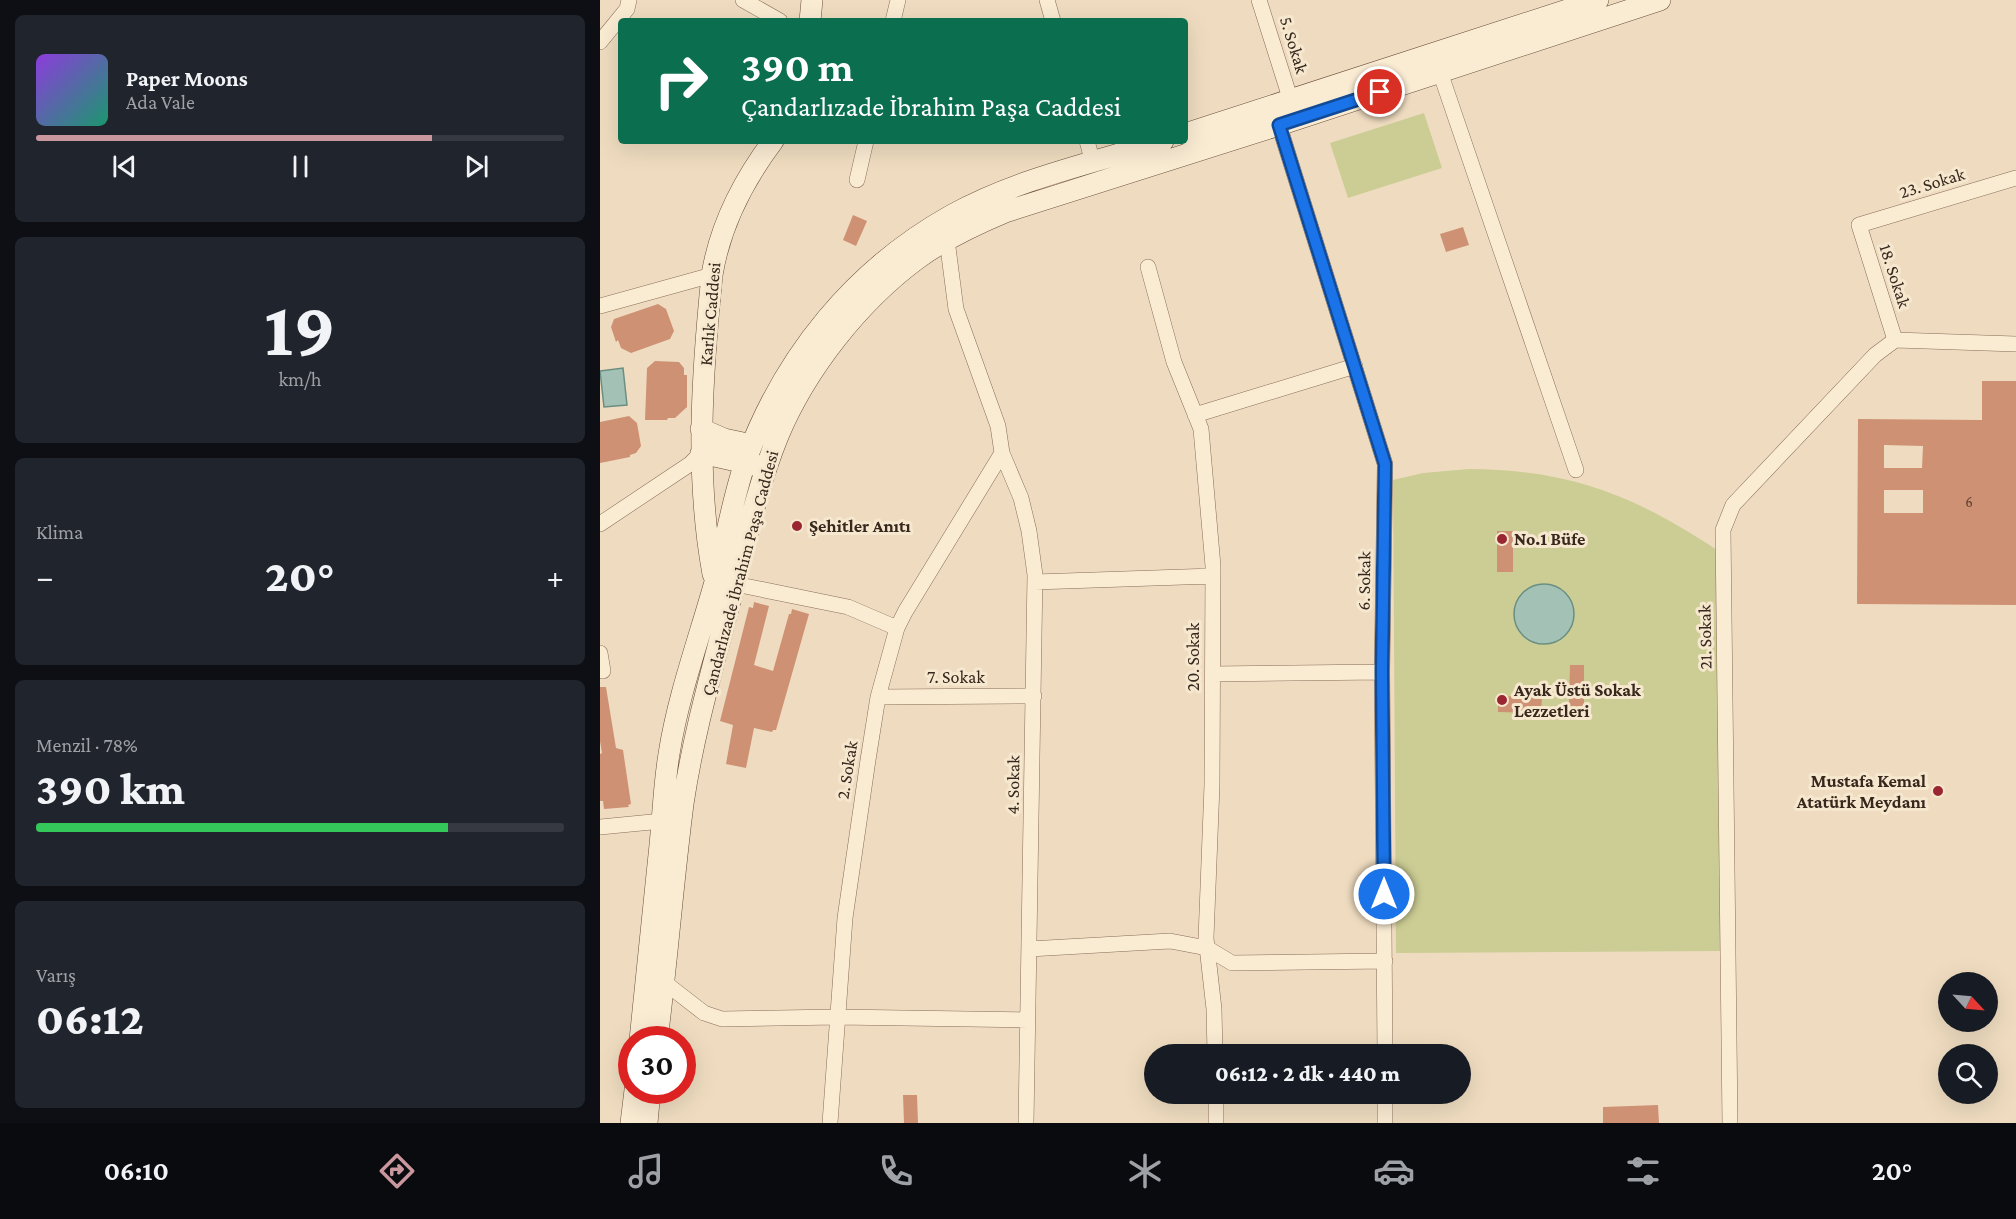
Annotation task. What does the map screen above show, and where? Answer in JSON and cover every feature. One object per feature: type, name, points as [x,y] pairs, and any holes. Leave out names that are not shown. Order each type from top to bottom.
[{"type":"main road","points":[[810,18],[812,0]]},
{"type":"main road","points":[[1188,133],[1598,0]]},
{"type":"main road","name":"Çandarlızade İbrahim Paşa Caddesi","points":[[641,1026],[671,743],[683,689],[725,583],[779,435],[798,395],[825,353],[860,312],[917,259],[972,226],[1005,212],[1660,0]]},
{"type":"main road","name":"Karlık Caddesi","points":[[725,583],[705,532],[701,453],[712,275],[726,220],[759,159],[771,144]]},
{"type":"main road","name":"Çandarlızade İbrahim Paşa Caddesi","points":[[659,1026],[683,803],[749,454],[764,416],[798,356],[835,308],[888,259],[951,216],[987,198],[1031,181],[1153,144]]},
{"type":"main road","points":[[702,429],[724,439],[767,467]]},
{"type":"main road","points":[[701,453],[749,454]]},
{"type":"main road","points":[[631,1123],[633,1104]]},
{"type":"main road","points":[[647,1123],[649,1104]]},
{"type":"street","points":[[620,18],[627,9],[629,0]]},
{"type":"street","points":[[743,0],[775,18]]},
{"type":"street","points":[[894,18],[898,0]]},
{"type":"street","points":[[1047,0],[1052,18]]},
{"type":"street","name":"5. Sokak","points":[[1259,0],[1291,101]]},
{"type":"street","points":[[600,42],[618,20]]},
{"type":"street","points":[[1440,72],[1576,470]]},
{"type":"street","name":"6. Sokak","points":[[1279,125],[1385,464],[1382,672],[1385,1044]]},
{"type":"street","points":[[857,180],[865,144]]},
{"type":"street","points":[[1088,144],[1093,163]]},
{"type":"street","name":"23. Sokak","points":[[1858,225],[2016,178]]},
{"type":"street","name":"18. Sokak","points":[[1858,225],[1895,340]]},
{"type":"street","name":"4. Sokak","points":[[947,240],[956,309],[998,426],[1002,453],[1021,498],[1029,531],[1035,582],[1026,1123]]},
{"type":"street","name":"20. Sokak","points":[[1148,267],[1174,362],[1201,429],[1213,576],[1212,785],[1207,948],[1214,1009],[1215,1044]]},
{"type":"street","points":[[600,306],[712,275]]},
{"type":"street","points":[[1895,340],[2016,344]]},
{"type":"street","name":"21. Sokak","points":[[1730,1123],[1723,530],[1733,505],[1867,363],[1895,340]]},
{"type":"street","points":[[1195,415],[1355,366]]},
{"type":"street","points":[[600,524],[690,464],[701,453]]},
{"type":"street","name":"2. Sokak","points":[[830,1123],[845,918],[878,698],[897,628],[1002,453]]},
{"type":"street","points":[[1035,582],[1213,576]]},
{"type":"street","points":[[725,583],[848,607],[897,628]]},
{"type":"street","points":[[600,653],[603,671]]},
{"type":"street","points":[[1213,674],[1382,672]]},
{"type":"street","name":"7. Sokak","points":[[878,698],[1034,696]]},
{"type":"street","points":[[600,827],[662,821]]},
{"type":"street","points":[[1029,950],[1170,942],[1207,948],[1232,963],[1385,961]]},
{"type":"street","points":[[664,982],[704,1013],[722,1019],[838,1017],[1028,1020]]},
{"type":"street","points":[[1216,1104],[1216,1123]]},
{"type":"street","points":[[1385,1104],[1385,1123]]},
{"type":"green space","points":[[1424,113],[1442,168],[1348,198],[1330,143]]},
{"type":"green space","points":[[1469,469],[1539,474],[1600,489],[1657,514],[1717,550],[1722,951],[1396,953],[1393,480],[1423,473]]},
{"type":"shaded area","points":[[623,368],[627,405],[604,407],[600,371]]},
{"type":"shaded area","points":[[1544,584],[1561,589],[1569,597],[1574,614],[1569,631],[1561,639],[1544,644],[1527,639],[1519,631],[1514,614],[1519,597],[1527,589]]},
{"type":"building","points":[[853,215],[867,221],[856,246],[843,240]]},
{"type":"building","points":[[1463,227],[1469,245],[1446,252],[1440,234]]},
{"type":"building","points":[[658,304],[666,309],[674,331],[670,339],[631,353],[621,348],[618,340],[616,342],[611,327],[614,319]]},
{"type":"building","points":[[655,361],[679,362],[684,368],[684,375],[687,375],[687,407],[675,418],[645,420],[647,368]]},
{"type":"building","points":[[1982,381],[2016,381],[2016,605],[1857,604],[1858,419],[1982,420]],"holes":[[[1884,445],[1923,446],[1922,468],[1884,468]],[[1884,490],[1923,490],[1923,513],[1884,513]]]},
{"type":"building","points":[[629,416],[637,423],[641,446],[630,457],[600,463],[600,422]]},
{"type":"building","points":[[1497,531],[1513,531],[1513,572],[1497,572]]},
{"type":"building","points":[[754,602],[769,606],[754,665],[773,671],[792,609],[809,614],[776,730],[772,732],[754,728],[746,768],[726,764],[733,725],[720,721],[749,607],[753,608]]},
{"type":"building","points":[[1570,665],[1584,665],[1584,706],[1569,706]]},
{"type":"building","points":[[600,687],[606,687],[616,748],[623,750],[631,804],[628,805],[629,807],[604,809],[603,801],[600,801],[600,754],[602,753]]},
{"type":"building","points":[[1498,696],[1542,697],[1541,713],[1498,712]]},
{"type":"building","points":[[903,1095],[917,1095],[918,1123],[904,1123]]},
{"type":"building","points":[[1658,1105],[1659,1123],[1603,1123],[1603,1107]]},
{"type":"place","name":"Şehitler Anıtı","points":[[797,526]]},
{"type":"place","name":"No.1 Büfe","points":[[1502,539]]},
{"type":"place","name":"Ayak Üstü Sokak Lezzetleri","points":[[1502,700]]},
{"type":"place","name":"Mustafa Kemal Atatürk Meydanı","points":[[1938,791]]},
{"type":"route","points":[[1380,92],[1279,125],[1385,464],[1382,672],[1384,894]]}]
